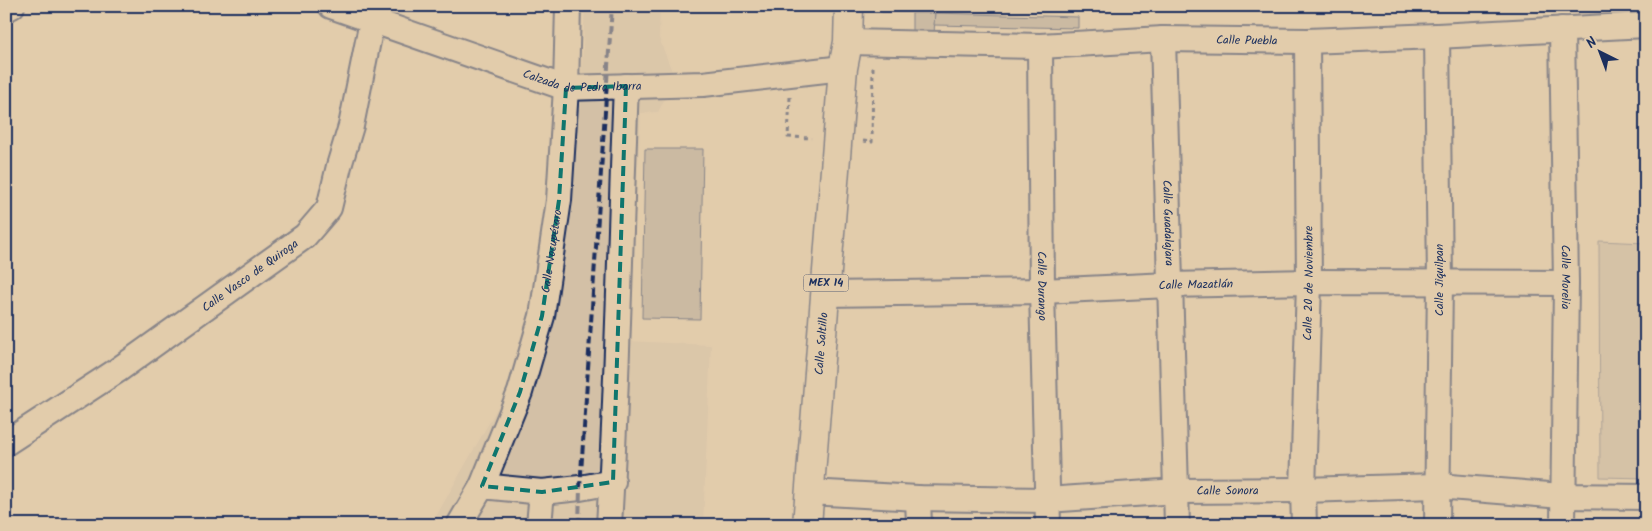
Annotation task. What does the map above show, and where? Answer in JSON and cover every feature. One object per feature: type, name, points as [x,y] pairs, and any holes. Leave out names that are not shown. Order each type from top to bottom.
[{"type":"main road","name":"MEX 14","points":[[848,42],[849,6]]},
{"type":"main road","name":"Calle Saltillo","points":[[807,525],[843,68],[848,42]]},
{"type":"street","points":[[6,10],[12,6]]},
{"type":"street","name":"Calzada de Pedro Ibarra","points":[[331,6],[566,88],[703,84],[843,68]]},
{"type":"street","name":"Calle Nocupétaro","points":[[459,525],[482,486],[520,392],[542,316],[559,200],[566,88],[568,6]]},
{"type":"street","name":"Calle Vasco de Quiroga","points":[[6,443],[118,370],[305,236],[328,208],[351,126],[372,21]]},
{"type":"street","name":"Calle Puebla","points":[[848,42],[1040,46],[1163,39],[1307,40],[1437,36],[1646,25]]},
{"type":"street","name":"Calle Morelia","points":[[1562,29],[1566,283],[1563,525]]},
{"type":"street","name":"Calle Jiquilpan","points":[[1437,36],[1440,282],[1437,525]]},
{"type":"street","name":"Calle Guadalajara","points":[[1163,39],[1177,525]]},
{"type":"street","name":"Calle 20 de Noviembre","points":[[1304,525],[1303,490],[1309,282],[1307,40]]},
{"type":"street","name":"Calle Durango","points":[[1040,46],[1042,291],[1048,525]]},
{"type":"street","points":[[609,525],[613,482],[619,241],[626,86]]},
{"type":"street","name":"Calle Mazatlán","points":[[825,294],[1042,291],[1169,284],[1309,282],[1566,283]]},
{"type":"street","points":[[482,486],[542,492],[613,482]]},
{"type":"street","name":"Calle Sonora","points":[[809,492],[918,498],[1047,500],[1177,491],[1437,486],[1562,496],[1646,497]]},
{"type":"street","points":[[539,525],[542,492]]},
{"type":"street","points":[[918,498],[919,525]]},
{"type":"path","points":[[788,137],[790,89]]},
{"type":"path","points":[[872,142],[873,92]]},
{"type":"highlighted area","points":[[626,86],[613,482],[542,492],[482,486],[520,392],[542,316],[559,200],[566,88]]},
{"type":"shaded area","points":[[585,6],[660,6],[659,38],[675,79],[658,112],[641,113],[628,341],[711,345],[703,525],[431,525],[511,384],[580,104]]},
{"type":"shaded area","points":[[1599,241],[1646,243],[1646,478],[1600,477]]},
{"type":"building","points":[[881,6],[935,6],[935,13],[881,12]]},
{"type":"building","points":[[912,13],[935,13],[934,36],[912,36]]},
{"type":"building","points":[[935,13],[1078,17],[1078,28],[934,25]]},
{"type":"building","points":[[645,149],[703,149],[700,319],[642,318]]},
{"type":"railway","points":[[579,525],[612,6]]}]
